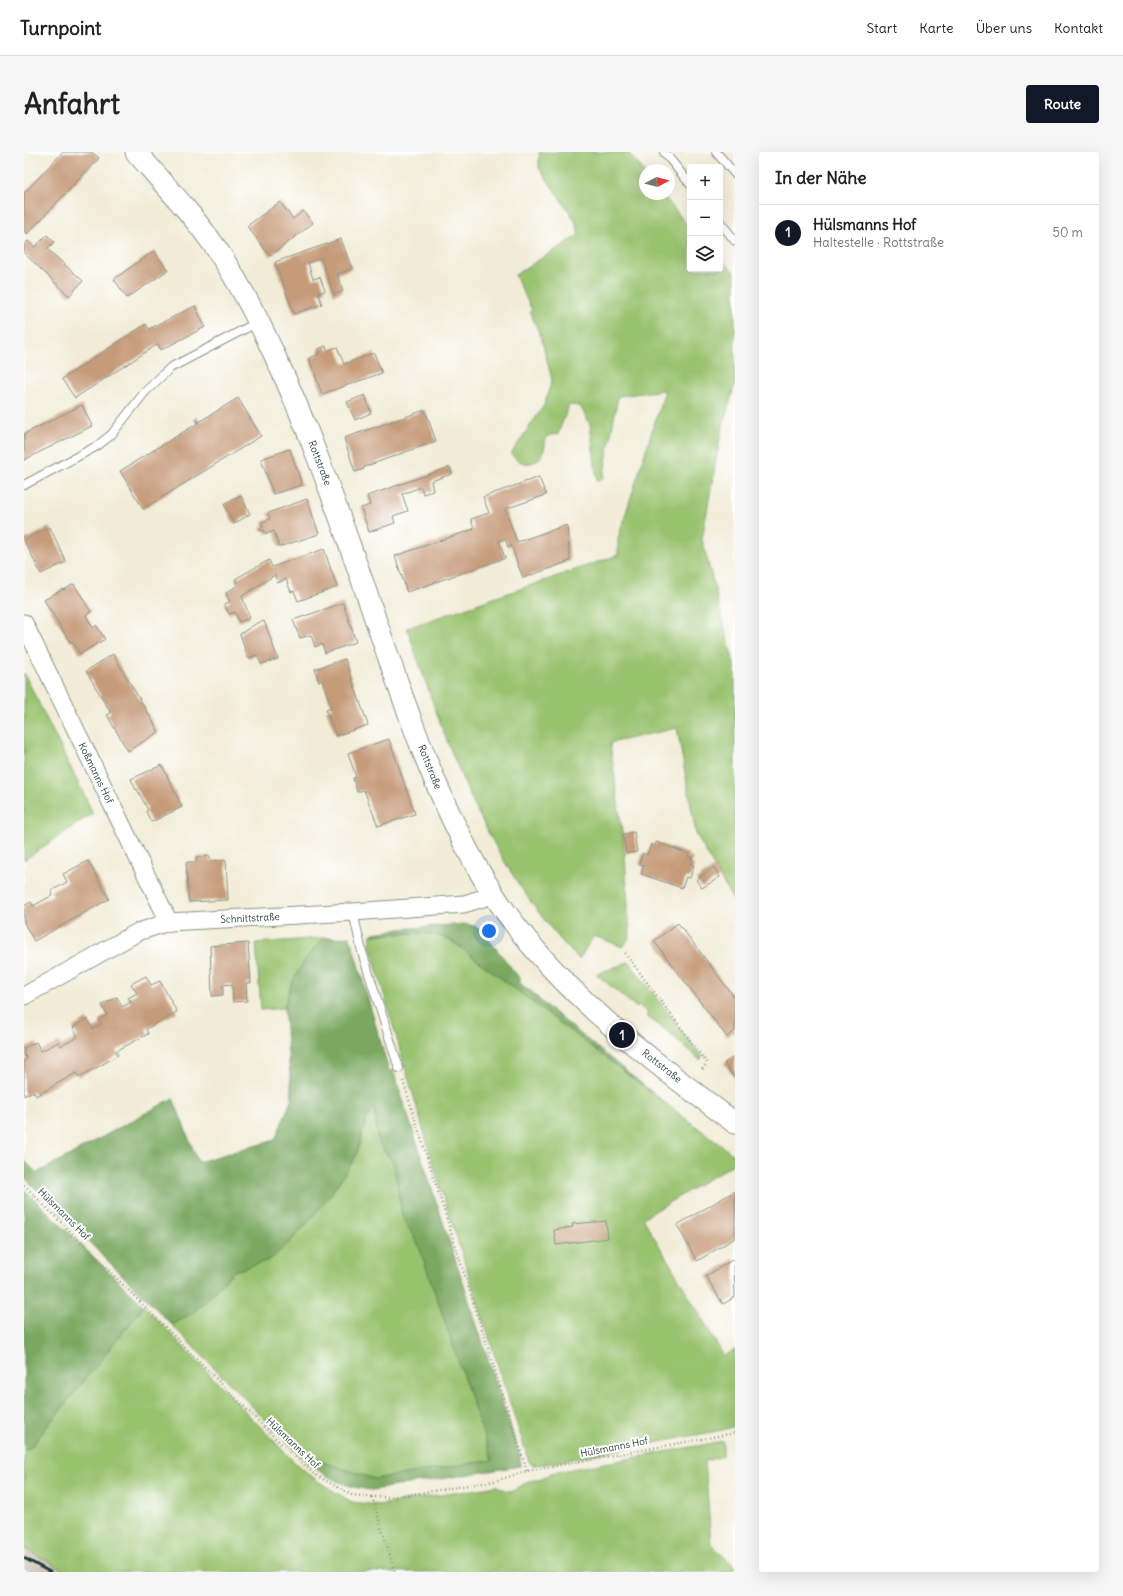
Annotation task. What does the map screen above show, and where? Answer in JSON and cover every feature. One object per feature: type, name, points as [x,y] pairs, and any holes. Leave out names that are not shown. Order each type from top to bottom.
[{"type":"street","name":"Rottstraße","points":[[136,152],[172,193],[217,249],[259,322],[306,426],[352,552],[392,669],[442,798],[468,851],[493,895],[519,931],[555,972],[580,997],[622,1035],[735,1123]]},
{"type":"street","name":"Koßmanns Hof","points":[[24,623],[169,922]]},
{"type":"street","name":"Schnittstraße","points":[[24,996],[138,932],[169,922],[353,912],[464,904],[493,895]]},
{"type":"lane","points":[[664,152],[687,180]]},
{"type":"lane","points":[[716,152],[735,174]]},
{"type":"lane","points":[[723,226],[735,241]]},
{"type":"lane","points":[[24,485],[97,446],[111,435],[145,392],[170,368],[259,322]]},
{"type":"lane","points":[[353,912],[362,952],[399,1068]]},
{"type":"path","points":[[625,953],[708,1063],[689,1088]]},
{"type":"path","points":[[399,1068],[527,1471]]},
{"type":"path","name":"Hülsmanns Hof","points":[[24,1185],[276,1438],[314,1474],[352,1495],[372,1497],[395,1496],[496,1481],[527,1471],[735,1433]]},
{"type":"path","points":[[372,1497],[395,1572]]},
{"type":"shaded area","points":[[24,1548],[67,1572],[29,1572],[24,1569]]},
{"type":"green space","points":[[539,152],[628,152],[639,165],[639,200],[667,200],[687,224],[687,272],[723,272],[723,261],[735,273],[735,384],[721,433],[702,539],[735,668],[735,904],[696,834],[677,728],[610,743],[625,855],[630,937],[623,947],[594,936],[579,959],[555,933],[512,874],[475,807],[445,736],[407,628],[618,555],[618,538],[665,390],[618,396],[603,479],[597,481],[590,424],[580,406],[569,405],[558,434],[547,436],[543,453],[535,462],[522,462],[511,454],[544,405],[552,380],[541,337],[530,312],[532,310],[515,275],[579,235],[575,220],[539,168]]},
{"type":"green space","points":[[24,673],[93,813],[24,860]]},
{"type":"green space","points":[[464,924],[474,926],[482,931],[521,980],[519,982],[529,991],[530,990],[545,1005],[664,1102],[452,941],[432,934],[422,933],[371,935],[373,933],[400,929]]},
{"type":"green space","points":[[420,933],[439,935],[459,946],[735,1156],[735,1163],[643,1218],[724,1356],[735,1350],[735,1426],[722,1430],[546,1464],[533,1465],[529,1462],[435,1170],[370,946],[371,935]]},
{"type":"green space","points":[[350,937],[389,1071],[393,1070],[520,1456],[520,1466],[372,1490],[351,1486],[332,1479],[315,1468],[299,1454],[374,1479],[492,1460],[419,1246],[402,1216],[394,1164],[378,1142],[374,1107],[366,1121],[355,1158],[330,1195],[298,1234],[271,1259],[233,1271],[208,1299],[191,1314],[172,1325],[24,1177],[24,1160],[37,1173],[173,1098],[198,1162],[275,1140],[292,1098],[284,1008],[291,985],[304,961],[323,938]]},
{"type":"green space","points":[[323,938],[304,961],[291,985],[284,1008],[261,1010],[256,943]]},
{"type":"green space","points":[[629,962],[702,1057],[700,1060],[667,1031],[646,1016],[648,1013],[639,1006],[637,1008],[596,974]]},
{"type":"green space","points":[[374,1106],[378,1142],[394,1164],[402,1216],[419,1246],[493,1460],[374,1479],[299,1454],[172,1325],[191,1314],[208,1299],[234,1271],[271,1259],[298,1234],[330,1195],[355,1158],[366,1121]]},
{"type":"green space","points":[[24,1189],[144,1306],[30,1448],[24,1450]]},
{"type":"green space","points":[[144,1306],[296,1464],[319,1482],[352,1502],[379,1505],[497,1486],[507,1491],[515,1490],[528,1481],[542,1479],[551,1473],[723,1441],[723,1456],[705,1461],[711,1544],[735,1567],[735,1572],[67,1572],[24,1548],[24,1450],[30,1448]]},
{"type":"building","points":[[63,152],[92,152],[99,158],[27,234],[24,231],[24,193]]},
{"type":"building","points":[[280,202],[293,219],[303,211],[313,223],[270,256],[247,226]]},
{"type":"building","points":[[47,235],[54,242],[47,249],[83,281],[69,296],[24,253],[24,245],[28,241],[35,247]]},
{"type":"building","points":[[341,239],[352,269],[337,274],[343,291],[334,295],[321,258],[308,263],[313,279],[320,277],[325,291],[318,293],[322,304],[294,314],[275,262]]},
{"type":"building","points":[[154,251],[168,270],[127,298],[114,279]]},
{"type":"building","points":[[195,306],[205,327],[161,350],[158,344],[75,398],[62,379],[146,324],[149,329]]},
{"type":"building","points":[[326,346],[327,351],[337,347],[344,364],[374,353],[382,373],[322,394],[309,358],[319,354],[318,349]]},
{"type":"building","points":[[365,395],[371,413],[355,420],[347,402]]},
{"type":"building","points":[[238,398],[261,436],[143,509],[120,471],[198,423],[195,418],[197,417],[199,422]]},
{"type":"building","points":[[82,405],[92,426],[24,460],[24,434]]},
{"type":"building","points":[[425,410],[436,441],[364,467],[364,469],[355,472],[344,438]]},
{"type":"building","points":[[290,449],[302,485],[273,494],[261,459]]},
{"type":"building","points":[[450,467],[452,474],[431,481],[433,491],[423,494],[421,487],[402,494],[408,511],[393,516],[395,523],[369,532],[361,508],[370,505],[367,496]]},
{"type":"building","points":[[539,477],[546,495],[505,509],[517,542],[567,525],[570,561],[523,578],[511,545],[508,547],[505,539],[499,541],[505,558],[407,592],[395,556],[474,529],[471,519],[489,513],[483,497]]},
{"type":"building","points":[[241,496],[250,514],[234,524],[224,504]]},
{"type":"building","points":[[307,499],[319,534],[279,547],[274,531],[266,534],[264,530],[261,531],[260,528],[263,527],[262,522],[270,519],[268,513]]},
{"type":"building","points":[[50,527],[66,562],[41,574],[24,540]]},
{"type":"building","points":[[324,549],[337,587],[298,601],[294,591],[291,592],[286,579],[277,583],[275,575],[242,596],[250,618],[239,622],[235,612],[229,614],[224,604],[230,602],[226,593],[238,585],[235,579],[269,560],[272,567]]},
{"type":"building","points":[[74,584],[91,612],[86,615],[93,628],[96,625],[105,639],[80,654],[72,641],[70,642],[44,600]]},
{"type":"building","points":[[343,603],[356,642],[325,653],[322,644],[315,647],[311,635],[300,638],[293,620]]},
{"type":"building","points":[[264,621],[278,659],[261,664],[257,655],[248,658],[240,634],[257,623]]},
{"type":"building","points":[[113,654],[159,732],[128,751],[107,715],[111,713],[86,671]]},
{"type":"building","points":[[345,659],[368,725],[336,736],[326,710],[332,708],[322,680],[319,682],[315,669]]},
{"type":"building","points":[[389,739],[415,814],[378,826],[364,790],[357,792],[353,778],[356,777],[348,753]]},
{"type":"building","points":[[162,765],[182,807],[151,822],[146,811],[148,810],[131,779]]},
{"type":"building","points":[[634,832],[637,852],[626,853],[623,834]]},
{"type":"building","points":[[656,842],[689,854],[688,856],[693,858],[690,864],[694,865],[690,878],[686,877],[682,888],[641,874],[644,865],[639,864],[643,853],[647,855],[651,844],[655,846]]},
{"type":"building","points":[[210,856],[210,861],[226,860],[228,900],[189,902],[186,862],[196,862],[196,857]]},
{"type":"building","points":[[88,861],[109,899],[34,941],[24,923],[24,906],[31,902],[33,906],[53,895],[51,891],[67,882],[63,874]]},
{"type":"building","points":[[714,867],[720,877],[702,888],[696,880]]},
{"type":"building","points":[[678,923],[735,998],[735,1031],[727,1037],[654,941]]},
{"type":"building","points":[[248,943],[251,983],[246,983],[247,1001],[233,1002],[232,984],[223,985],[223,995],[212,996],[210,946]]},
{"type":"building","points":[[146,976],[151,985],[160,981],[177,1012],[146,1029],[148,1034],[116,1051],[118,1055],[103,1064],[79,1077],[76,1073],[36,1096],[33,1091],[24,1096],[24,1061],[27,1059],[24,1054],[24,1048],[36,1042],[41,1051],[59,1042],[61,1046],[78,1037],[73,1027],[87,1019],[93,1029],[101,1024],[99,1020],[107,1015],[102,1005],[117,997],[122,1007],[131,1002],[128,998],[137,993],[131,984]]},
{"type":"building","points":[[735,1056],[735,1079],[724,1063]]},
{"type":"building","points":[[735,1191],[735,1238],[697,1261],[677,1225]]},
{"type":"building","points":[[606,1221],[608,1238],[556,1245],[554,1230],[573,1227],[572,1224]]},
{"type":"building","points":[[734,1259],[735,1297],[723,1304],[706,1276]]},
{"type":"railway","points":[[24,1558],[50,1572]]},
{"type":"place","name":"Hülsmanns Hof","points":[[622,1035]]}]
